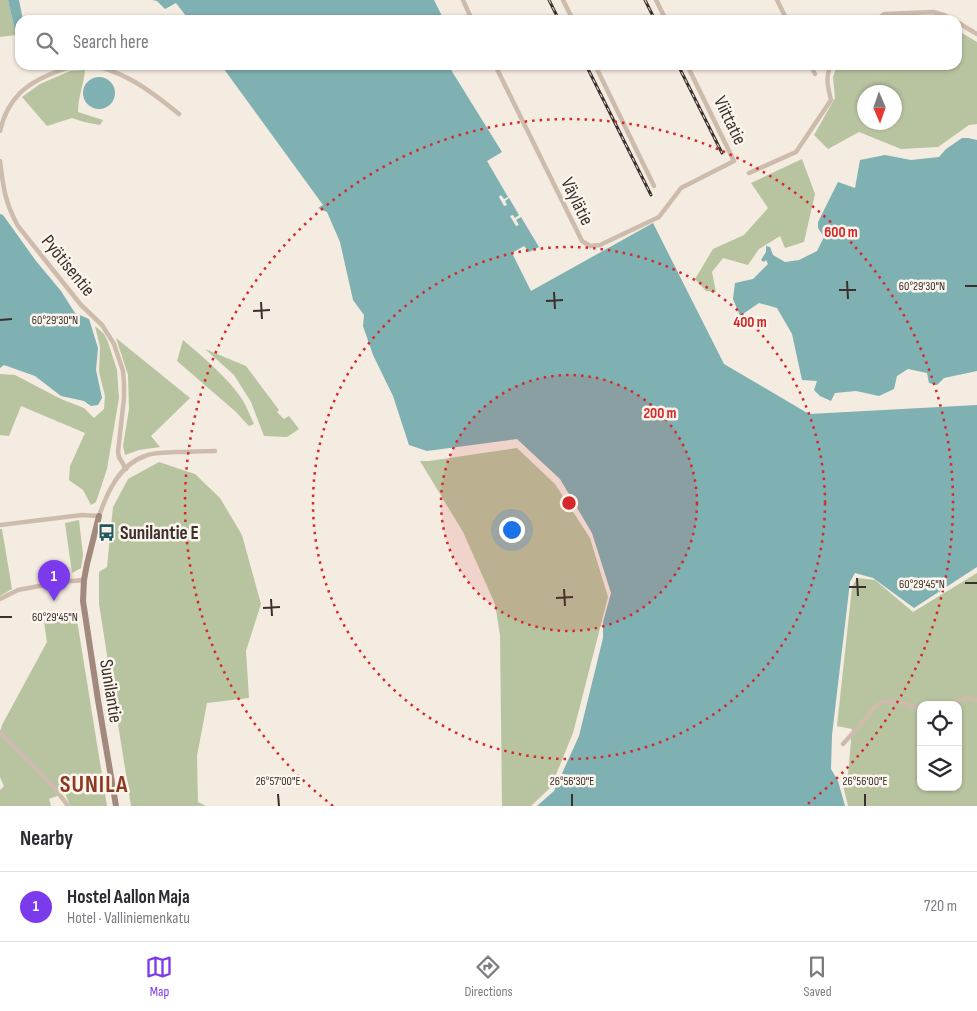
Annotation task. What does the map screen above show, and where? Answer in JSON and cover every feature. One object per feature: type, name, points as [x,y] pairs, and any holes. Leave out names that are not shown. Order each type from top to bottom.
[{"type":"street","points":[[462,0],[470,15]]},
{"type":"street","points":[[563,0],[570,15]]},
{"type":"street","points":[[656,0],[664,15]]},
{"type":"street","points":[[777,0],[784,15]]},
{"type":"street","points":[[883,15],[933,12],[946,15]]},
{"type":"street","points":[[962,25],[977,34]]},
{"type":"street","points":[[0,131],[7,112],[20,93],[43,78],[62,70]]},
{"type":"street","points":[[108,70],[120,74],[179,114]]},
{"type":"street","name":"Väylätie","points":[[497,70],[582,241],[590,246],[600,245],[659,217],[681,188],[734,161]]},
{"type":"street","points":[[597,70],[654,186]]},
{"type":"street","name":"Viittatie","points":[[689,70],[734,161]]},
{"type":"street","points":[[812,70],[814,74]]},
{"type":"street","points":[[749,173],[796,152],[831,100],[827,83],[828,70]]},
{"type":"street","name":"Pyötisentie","points":[[0,161],[6,201],[18,226],[81,305],[102,324],[114,344],[123,371],[124,398],[118,452],[121,463],[126,469]]},
{"type":"street","points":[[0,525],[82,515],[99,516],[109,490],[131,463],[146,455],[156,453],[215,451]]},
{"type":"street","name":"Sunilantie","points":[[99,516],[87,564],[83,594],[116,806]]},
{"type":"street","points":[[0,599],[18,590],[60,582],[84,580]]},
{"type":"street","points":[[957,701],[968,698],[977,700]]},
{"type":"street","points":[[843,744],[872,710],[882,702],[899,702],[917,709]]},
{"type":"street","points":[[0,732],[47,780],[68,806]]},
{"type":"green space","points":[[0,0],[8,0],[15,35],[0,37]]},
{"type":"green space","points":[[962,33],[977,42],[977,124],[969,125],[938,147],[901,149],[859,132],[828,149],[814,135],[835,98],[833,77],[835,70],[962,70]]},
{"type":"green space","points":[[85,70],[78,112],[103,120],[100,125],[72,118],[47,126],[22,97],[40,84],[70,71]]},
{"type":"green space","points":[[802,159],[815,194],[804,242],[785,248],[780,236],[759,249],[748,265],[723,258],[712,272],[716,292],[706,291],[695,279],[713,249],[744,235],[768,208],[751,183]]},
{"type":"green space","points":[[95,326],[104,334],[108,342],[117,370],[119,398],[107,469],[96,502],[91,505],[83,490],[69,480],[70,466],[85,433],[21,406],[9,436],[0,435],[0,374],[15,375],[61,399],[84,408],[94,418],[104,409],[105,396],[99,372],[100,347]]},
{"type":"green space","points":[[116,338],[190,398],[151,436],[160,447],[139,450],[125,455],[123,446],[129,409],[128,375]]},
{"type":"green space","points":[[183,340],[229,383],[242,399],[254,424],[249,426],[236,412],[177,361]]},
{"type":"green space","points":[[205,349],[246,366],[279,410],[277,412],[284,419],[289,416],[299,429],[287,437],[264,436],[251,402],[234,375]]},
{"type":"green space","points":[[517,448],[555,484],[590,538],[608,597],[573,733],[551,787],[531,806],[502,806],[500,635],[495,604],[463,532],[420,461]]},
{"type":"green space","points":[[159,462],[195,474],[220,498],[242,535],[261,604],[246,651],[249,698],[207,703],[197,756],[198,802],[206,806],[131,806],[99,604],[99,572],[107,567],[113,507],[128,479]]},
{"type":"green space","points":[[79,520],[83,555],[81,568],[72,573],[65,523]]},
{"type":"green space","points":[[0,529],[2,529],[12,589],[0,596]]},
{"type":"green space","points":[[977,573],[977,806],[848,806],[842,781],[848,775],[852,729],[837,726],[852,587],[857,578],[875,580],[913,612]]},
{"type":"green space","points":[[68,611],[76,614],[107,806],[70,806],[65,793],[49,799],[51,806],[0,806],[0,790],[4,786],[0,777],[0,733],[2,725],[47,642],[43,615],[61,616],[61,621]]},
{"type":"water","points":[[8,0],[19,0],[22,15],[15,15],[15,31]]},
{"type":"water","points":[[152,0],[434,0],[442,15],[185,15],[176,3],[165,9],[157,1]]},
{"type":"water","points":[[225,70],[451,70],[502,152],[487,161],[508,197],[504,199],[501,195],[499,197],[504,206],[507,205],[505,201],[509,198],[519,215],[515,218],[513,215],[510,216],[516,226],[519,225],[516,220],[521,217],[539,247],[529,252],[524,246],[512,253],[531,291],[653,223],[724,364],[809,414],[977,405],[977,567],[914,608],[873,578],[855,573],[850,582],[832,735],[831,769],[838,781],[845,806],[537,806],[554,791],[579,736],[603,638],[603,622],[611,593],[592,533],[560,479],[517,439],[427,451],[409,445],[393,396],[373,355],[363,326],[364,315],[353,300],[340,242],[327,212],[318,208],[323,205]]},
{"type":"water","points":[[99,77],[105,78],[110,82],[114,87],[114,99],[110,104],[105,108],[99,109],[93,108],[88,104],[84,99],[83,93],[84,87],[88,82],[93,78]]},
{"type":"water","points":[[962,138],[977,140],[977,371],[944,378],[937,385],[929,383],[927,373],[908,369],[897,376],[894,389],[879,396],[856,391],[835,393],[831,401],[820,396],[814,390],[817,381],[802,380],[792,334],[777,308],[759,303],[740,316],[733,299],[735,283],[753,279],[768,264],[766,260],[764,262],[761,260],[766,252],[766,246],[770,247],[773,255],[785,262],[799,260],[817,251],[824,237],[818,228],[818,222],[838,182],[855,188],[860,160],[885,155],[911,160],[939,157],[946,149]]},
{"type":"water","points":[[0,214],[3,215],[36,261],[61,291],[75,313],[89,319],[98,348],[96,370],[102,398],[98,405],[91,406],[84,401],[61,396],[35,376],[4,365],[0,368]]},
{"type":"railway","points":[[549,0],[556,15]]},
{"type":"railway","points":[[645,0],[652,15]]},
{"type":"railway","points":[[588,70],[651,195]]},
{"type":"railway","points":[[680,70],[722,153]]},
{"type":"place","name":"Sunilantie E","points":[[106,532]]},
{"type":"place","name":"Hostel Aallon Maja","points":[[54,601]]},
{"type":"district","name":"SUNILA","points":[[94,784]]}]
